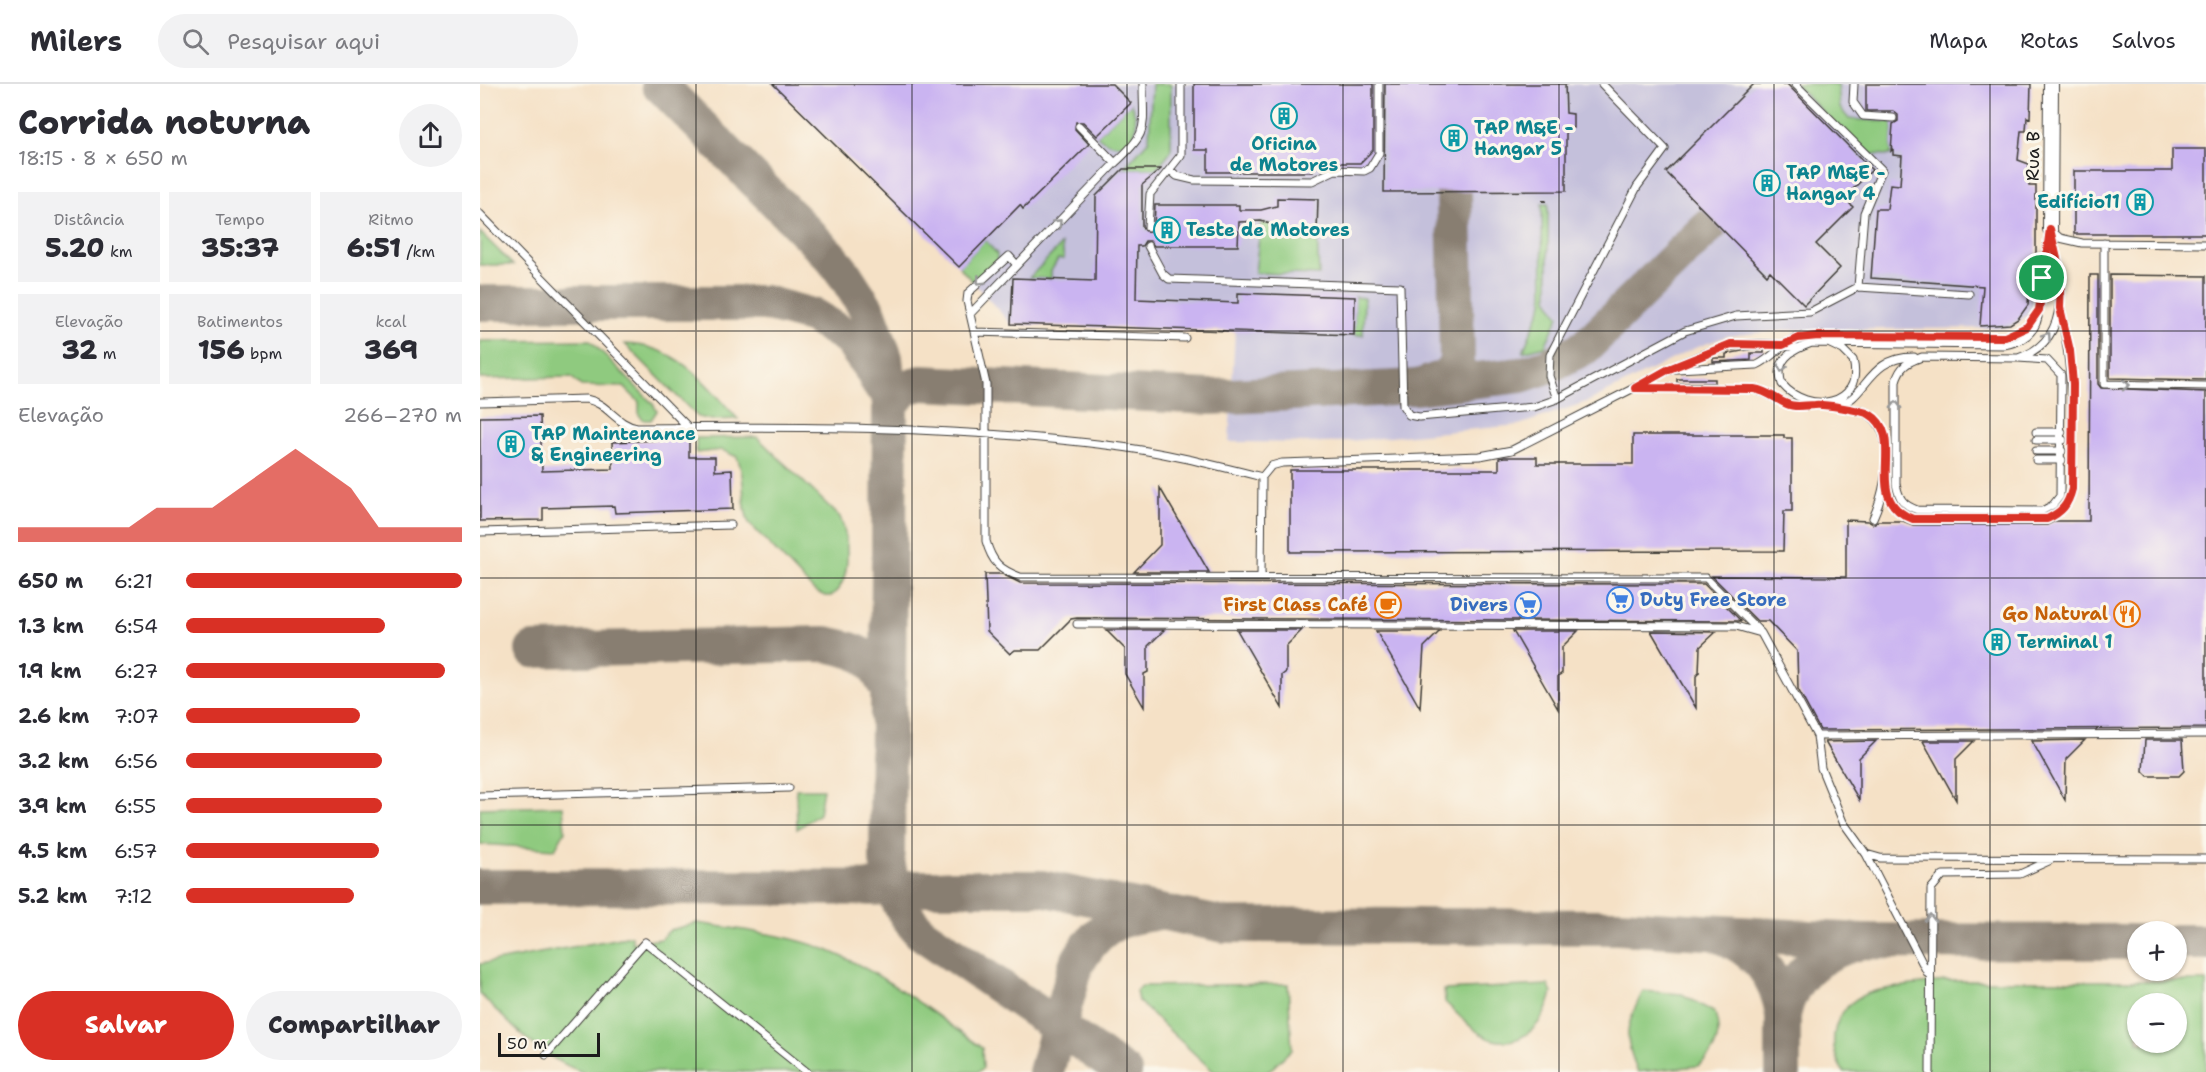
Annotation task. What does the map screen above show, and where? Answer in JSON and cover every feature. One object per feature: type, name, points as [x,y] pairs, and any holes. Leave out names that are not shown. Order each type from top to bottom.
[{"type":"street","name":"Rua B","points":[[2050,229],[2051,84]]},
{"type":"lane","points":[[971,313],[1138,142],[1143,130],[1143,84]]},
{"type":"lane","points":[[1148,227],[1150,194],[1170,170],[1182,150],[1181,84]]},
{"type":"lane","points":[[1170,170],[1177,176],[1194,180],[1312,182],[1335,170],[1364,171],[1375,164],[1379,153],[1379,84]]},
{"type":"lane","points":[[1557,399],[1550,383],[1550,355],[1637,187],[1665,149],[1602,84]]},
{"type":"lane","points":[[1795,84],[1882,170],[1864,213],[1858,287]]},
{"type":"lane","points":[[1854,84],[1853,102],[1863,116],[1893,118]]},
{"type":"lane","points":[[1079,126],[1115,163]]},
{"type":"lane","points":[[480,214],[688,427]]},
{"type":"lane","points":[[2050,229],[2055,235],[2070,242],[2206,244]]},
{"type":"lane","points":[[2050,229],[2061,276],[2060,308],[2070,351],[2073,395],[2072,489],[2069,502],[2060,514],[2047,519],[1913,519],[1901,514],[1890,503],[1885,483],[1884,432],[1878,422],[1869,414],[1856,410],[1828,408],[1796,396],[1782,384],[1780,366],[1784,357],[1795,348],[1812,343],[2004,345],[2017,342],[2032,330],[2039,310],[2050,229]]},
{"type":"lane","points":[[2104,243],[2104,384],[2206,386]]},
{"type":"lane","points":[[1148,246],[1163,274],[1169,279],[1400,287],[1403,406],[1409,415],[1419,417],[1534,406],[1557,399],[1685,331],[1707,322],[1736,316],[1810,312],[1858,287],[1968,294]]},
{"type":"lane","points":[[1017,265],[1009,256],[968,293],[967,301],[986,384],[986,541],[991,560],[1002,570],[1020,577],[1706,578],[1761,633],[1817,736],[1821,768],[1843,822],[1866,854],[1929,977]]},
{"type":"lane","points":[[2018,358],[2031,354],[2040,346],[2054,326],[2060,308]]},
{"type":"lane","points":[[1669,369],[1757,365],[1770,359],[1783,345],[1798,338],[1818,336],[2005,337],[2027,327],[2039,310]]},
{"type":"lane","points":[[975,332],[1185,338]]},
{"type":"lane","points":[[1261,577],[1262,477],[1271,466],[1282,463],[1480,456],[1512,450],[1669,369],[1731,344],[1783,345],[1795,348]]},
{"type":"lane","points":[[1635,388],[1754,389],[1766,391],[1788,404],[1801,406],[1818,404],[1840,397],[1855,381],[1853,360],[1843,350],[1828,344]]},
{"type":"lane","points":[[1828,408],[1850,400],[1870,375],[1887,362],[1904,357],[1922,357],[2018,358],[2047,360],[2061,375],[2060,496],[2053,505],[2042,511],[1917,510],[1899,498],[1896,484],[1896,381],[1904,365],[1922,357]]},
{"type":"lane","points":[[480,402],[586,399],[598,402],[627,426],[922,429],[1107,445],[1173,455],[1262,477]]},
{"type":"lane","points":[[2036,432],[2062,432]]},
{"type":"lane","points":[[2036,440],[2062,440]]},
{"type":"lane","points":[[2036,451],[2062,451]]},
{"type":"lane","points":[[2036,460],[2062,460]]},
{"type":"lane","points":[[1873,518],[1885,483]]},
{"type":"lane","points":[[480,532],[731,525]]},
{"type":"lane","points":[[1077,624],[1736,626],[1761,633]]},
{"type":"lane","points":[[1817,736],[2206,734]]},
{"type":"lane","points":[[480,796],[789,788]]},
{"type":"lane","points":[[1866,854],[1880,858],[2206,859]]},
{"type":"lane","points":[[1930,1072],[1929,977],[1931,889],[1934,882],[1943,875],[2020,874],[2053,858]]},
{"type":"lane","points":[[546,1055],[645,942],[807,1072]]},
{"type":"path","points":[[1542,201],[1548,201]]},
{"type":"shaded area","points":[[773,84],[2031,84],[2030,118],[2027,118],[2026,131],[2021,131],[2018,160],[2029,164],[2029,185],[2036,186],[2035,299],[2028,315],[2009,328],[1788,330],[1727,336],[1695,348],[1589,401],[1519,425],[1327,443],[1229,442],[1235,331],[1011,324],[959,267]]},
{"type":"green space","points":[[1152,84],[1171,84],[1171,151],[1156,169],[1123,169],[1149,140]]},
{"type":"green space","points":[[1795,84],[1838,84],[1840,108],[1849,119],[1893,122],[1891,155],[1865,154]]},
{"type":"green space","points":[[1131,103],[1136,123],[1135,131],[1128,142],[1116,145],[1097,136]]},
{"type":"green space","points":[[1542,204],[1548,204],[1548,300],[1559,316],[1545,346],[1523,352],[1543,303]]},
{"type":"green space","points":[[1261,221],[1279,227],[1279,233],[1317,233],[1319,275],[1255,273]]},
{"type":"green space","points":[[480,232],[513,265],[480,265]]},
{"type":"green space","points":[[985,240],[997,254],[997,262],[973,282],[959,267]]},
{"type":"green space","points":[[1062,244],[1064,259],[1058,259],[1051,271],[1051,279],[1029,278]]},
{"type":"green space","points":[[1355,297],[1364,298],[1363,335],[1354,335]]},
{"type":"green space","points":[[590,340],[653,404],[657,411],[651,420],[644,420],[639,415],[639,402],[624,387],[581,386],[571,377],[480,379],[480,341]]},
{"type":"green space","points":[[625,344],[660,351],[689,368],[738,419],[712,420],[698,417]]},
{"type":"green space","points":[[757,437],[840,517],[847,548],[846,570],[838,589],[831,596],[814,591],[749,523],[746,515],[742,474],[737,457],[722,450],[696,453],[696,438]]},
{"type":"green space","points":[[796,789],[823,789],[819,814],[797,829]]},
{"type":"green space","points":[[563,806],[565,831],[555,849],[480,844],[480,808]]},
{"type":"green space","points":[[697,923],[796,940],[848,959],[908,995],[982,1048],[983,1068],[978,1072],[582,1072],[552,1058],[539,1049],[480,994],[480,964],[632,936],[632,943],[661,939],[670,930]]},
{"type":"green space","points":[[1945,981],[2206,981],[2206,1072],[1844,1072],[1834,1050],[1836,1028],[1840,1017],[1855,1000],[1866,994]]},
{"type":"green space","points":[[1288,984],[1292,1049],[1268,1072],[1214,1072],[1138,1001],[1136,991],[1142,986]]},
{"type":"green space","points":[[1548,985],[1552,993],[1539,1022],[1524,1036],[1515,1040],[1487,1038],[1445,1002],[1444,990]]},
{"type":"green space","points":[[1643,991],[1682,994],[1715,1013],[1718,1035],[1714,1049],[1698,1066],[1638,1072],[1630,1049],[1628,1031]]},
{"type":"building","points":[[773,84],[1112,84],[1131,103],[1097,136],[1083,122],[1076,122],[1075,129],[1089,144],[1023,209],[1020,205],[959,267]]},
{"type":"building","name":"Oficina de Motores","points":[[1194,84],[1373,84],[1373,150],[1360,163],[1313,163],[1313,172],[1208,172],[1208,150],[1194,150]]},
{"type":"building","name":"TAP M&E - Hangar 5","points":[[1385,84],[1565,84],[1566,113],[1573,114],[1573,128],[1566,128],[1566,191],[1384,192]]},
{"type":"building","name":"TAP M&E - Hangar 4","points":[[1754,84],[1787,84],[1872,170],[1847,195],[1853,201],[1850,204],[1853,207],[1816,244],[1840,268],[1804,305],[1770,271],[1767,275],[1666,172]]},
{"type":"building","points":[[1866,84],[2031,84],[2030,118],[2027,117],[2026,131],[2021,131],[2018,160],[2029,164],[2029,186],[2036,186],[2036,289],[2029,289],[2028,305],[2018,319],[2010,324],[1980,326],[1983,286],[1871,278],[1876,209],[1887,209],[1890,184],[1900,185],[1902,156],[1893,155],[1893,149],[1891,151],[1893,124],[1898,121],[1898,115],[1893,111],[1866,111]]},
{"type":"building","name":"Edifício11","points":[[2172,149],[2206,149],[2206,234],[2074,234],[2074,171],[2172,171]]},
{"type":"building","points":[[1123,169],[1161,169],[1142,185],[1142,227],[1147,232],[1154,228],[1155,205],[1239,205],[1239,210],[1261,210],[1277,206],[1277,198],[1318,199],[1317,233],[1279,233],[1279,227],[1261,221],[1239,222],[1238,246],[1154,246],[1150,241],[1145,241],[1142,246],[1137,246],[1136,299],[1238,303],[1238,293],[1355,297],[1354,335],[1011,324],[1013,278],[1095,281],[1096,196]]},
{"type":"building","points":[[2090,275],[2098,275],[2098,384],[2101,388],[2206,392],[2206,728],[1820,730],[1798,689],[1797,651],[1768,621],[1757,621],[1712,576],[1846,577],[1846,520],[1868,521],[1873,524],[1878,521],[1903,521],[1913,525],[2047,525],[2055,521],[2089,521]]},
{"type":"building","points":[[2110,275],[2206,276],[2206,380],[2110,378]]},
{"type":"building","points":[[1764,349],[1764,353],[1751,353],[1751,360],[1713,362],[1713,358],[1726,358],[1726,354]]},
{"type":"building","points":[[1677,379],[1715,379],[1715,383],[1677,383]]},
{"type":"building","points":[[540,416],[542,471],[613,469],[612,442],[689,439],[689,457],[715,457],[715,471],[732,470],[733,509],[615,513],[614,506],[543,508],[543,520],[480,521],[480,417]]},
{"type":"building","points":[[1633,435],[1784,435],[1784,438],[1792,438],[1792,511],[1784,511],[1783,551],[1290,552],[1290,470],[1499,470],[1499,458],[1504,457],[1537,457],[1537,464],[1633,464]]},
{"type":"building","points":[[1160,488],[1209,572],[1134,572],[1160,545]]},
{"type":"building","points":[[985,574],[1002,574],[1020,583],[1704,584],[1741,621],[1077,618],[1071,619],[1040,650],[1015,650],[1010,654],[987,631]]},
{"type":"building","points":[[1106,630],[1164,630],[1148,646],[1148,672],[1144,674],[1144,707],[1125,674],[1125,649]]},
{"type":"building","points":[[1237,630],[1302,630],[1286,646],[1286,672],[1282,675],[1282,708]]},
{"type":"building","points":[[1376,631],[1440,631],[1424,647],[1420,708]]},
{"type":"building","points":[[1513,631],[1578,631],[1562,647],[1562,673],[1558,676],[1558,709]]},
{"type":"building","points":[[1651,631],[1716,632],[1700,647],[1699,673],[1696,676],[1696,708]]},
{"type":"building","points":[[2085,740],[2066,759],[2065,800],[2032,741]]},
{"type":"building","points":[[2145,740],[2182,740],[2184,771],[2179,776],[2148,776],[2143,771]]},
{"type":"building","points":[[1876,741],[1859,758],[1859,800],[1825,742]]},
{"type":"building","points":[[1923,741],[1974,741],[1956,759],[1956,800]]},
{"type":"taxiway","points":[[659,84],[832,258],[868,311],[885,358],[890,406],[887,860],[891,881],[898,899],[920,932],[1124,1072]]},
{"type":"taxiway","points":[[1424,385],[1450,375],[1457,361],[1454,193]]},
{"type":"taxiway","points":[[890,406],[904,388],[921,383],[1211,397],[1415,387],[1521,375],[1548,366],[1585,347],[1714,221]]},
{"type":"taxiway","points":[[480,303],[765,303],[813,316],[848,337],[872,370],[879,384]]},
{"type":"taxiway","points":[[533,650],[825,644],[865,657],[877,670],[889,692]]},
{"type":"taxiway","points":[[480,887],[1041,888],[1225,925],[1618,927],[1863,941],[2127,942]]},
{"type":"taxiway","points":[[1046,1072],[1076,965],[1083,953],[1108,927],[1128,918],[1154,913]]},
{"type":"taxiway","points":[[1717,934],[1742,947],[1762,965],[1776,987],[1783,1015]]},
{"type":"taxiway","points":[[2187,942],[2206,942]]},
{"type":"taxiway","points":[[1783,1015],[1793,988],[1809,968],[1831,953],[1857,943]]},
{"type":"taxiway","points":[[1783,992],[1783,1072]]},
{"type":"place","name":"Oficina de Motores","points":[[1284,116]]},
{"type":"place","name":"TAP M&E - Hangar 5","points":[[1454,138]]},
{"type":"place","name":"TAP M&E - Hangar 4","points":[[1767,183]]},
{"type":"place","name":"Edifício11","points":[[2140,202]]},
{"type":"place","name":"Teste de Motores","points":[[1167,230]]},
{"type":"place","name":"TAP Maintenance & Engineering","points":[[511,444]]},
{"type":"place","name":"Duty Free Store","points":[[1620,600]]},
{"type":"place","name":"First Class Café","points":[[1388,605]]},
{"type":"place","name":"Divers","points":[[1528,605]]},
{"type":"place","name":"Go Natural","points":[[2127,614]]},
{"type":"place","name":"Terminal 1","points":[[1997,642]]},
{"type":"route","points":[[2050,229],[2061,276],[2060,308],[2070,351],[2073,384],[2072,489],[2069,502],[2060,514],[2047,519],[1913,519],[1901,514],[1890,503],[1885,483],[1884,432],[1869,414],[1856,410],[1828,408],[1818,404],[1801,406],[1788,404],[1766,391],[1754,389],[1635,388],[1669,369],[1731,344],[1783,345],[1798,338],[1818,336],[1968,339],[2005,337],[2020,332],[2034,319],[2039,310],[2042,278],[2050,229]]}]
